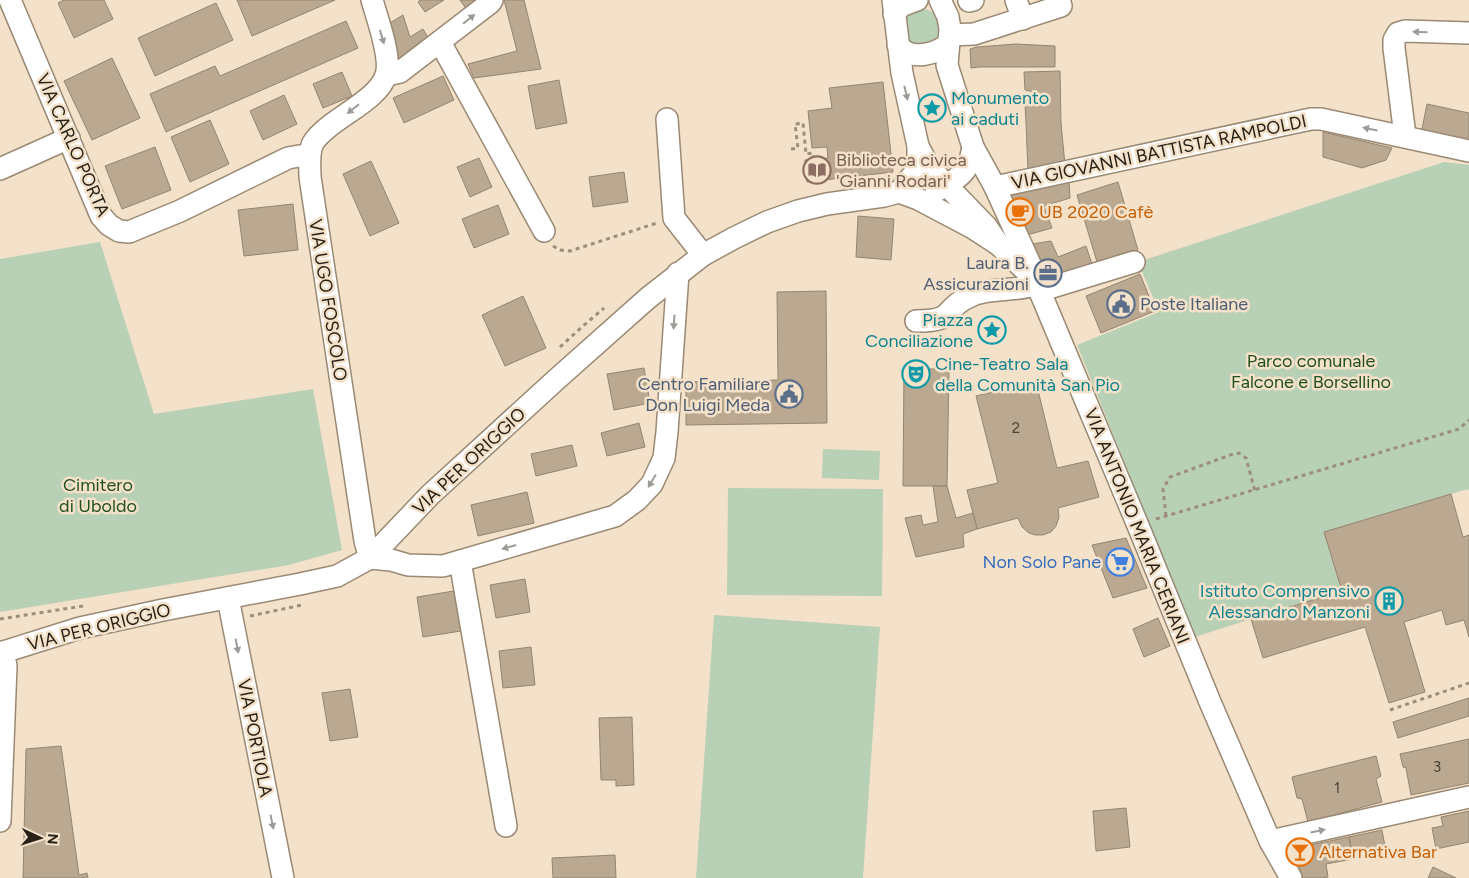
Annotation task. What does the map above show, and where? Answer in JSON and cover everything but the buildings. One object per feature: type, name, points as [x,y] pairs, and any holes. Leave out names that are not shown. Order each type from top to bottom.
[{"type":"street","name":"VIA CARLO PORTA","points":[[10,0],[101,216],[119,232],[129,232],[180,211],[288,158],[310,157]]},
{"type":"street","points":[[372,0],[385,47],[386,75],[400,72],[492,0]]},
{"type":"street","points":[[917,0],[894,7],[902,73],[918,146],[918,164],[908,196],[972,228],[999,245],[1036,283]]},
{"type":"street","points":[[898,45],[905,52],[918,54],[938,50],[949,39],[974,34],[1020,10],[1061,6],[1059,0]]},
{"type":"street","name":"VIA ANTONIO MARIA CERIANI","points":[[939,2],[948,16],[947,65],[973,147],[995,187],[1030,264],[1036,283],[1210,702],[1270,841],[1291,878]]},
{"type":"street","points":[[1406,136],[1394,48],[1394,40],[1398,33],[1405,31],[1469,33]]},
{"type":"street","points":[[440,42],[544,231]]},
{"type":"street","name":"VIA UGO FOSCOLO","points":[[370,558],[365,540],[320,246],[310,177],[310,157],[313,144],[322,133],[380,89],[386,75]]},
{"type":"street","points":[[668,119],[674,218],[703,255]]},
{"type":"street","name":"VIA GIOVANNI BATTISTA RAMPOLDI","points":[[995,187],[1311,119],[1321,119],[1406,136],[1469,151]]},
{"type":"street","points":[[0,169],[69,138]]},
{"type":"street","points":[[918,146],[929,167],[986,226],[999,245]]},
{"type":"street","name":"VIA PER ORIGGIO","points":[[0,821],[6,666],[1,648],[162,610],[338,576],[370,558],[430,495],[558,378],[648,298],[703,255],[767,222],[798,211],[827,204],[884,196],[908,196],[948,185],[969,164],[973,147]]},
{"type":"street","points":[[916,321],[934,320],[944,316],[955,305],[976,294],[994,290],[1026,288],[1036,283],[1134,262]]},
{"type":"street","points":[[370,558],[391,560],[408,565],[443,566],[614,516],[637,500],[652,484],[664,458],[678,273]]},
{"type":"street","points":[[460,561],[506,826]]},
{"type":"street","name":"VIA PORTIOLA","points":[[228,598],[283,878]]},
{"type":"street","points":[[1270,841],[1469,797]]},
{"type":"path","points":[[791,149],[798,148],[795,124],[803,123],[806,154],[813,153],[814,159]]},
{"type":"path","points":[[544,231],[552,245],[560,250],[570,251],[674,218]]},
{"type":"path","points":[[554,353],[605,307]]},
{"type":"path","points":[[1139,528],[1166,516],[1459,429],[1469,420]]},
{"type":"path","points":[[1166,516],[1163,489],[1170,476],[1233,454],[1239,454],[1246,458],[1255,491]]},
{"type":"path","points":[[232,619],[308,604]]},
{"type":"path","points":[[0,619],[86,605]]},
{"type":"path","points":[[1390,710],[1469,683]]},
{"type":"green space","points":[[922,9],[934,15],[940,27],[934,39],[922,45],[910,39],[904,27],[910,15]]},
{"type":"green space","name":"Parco comunale Falcone e Borsellino","points":[[1444,162],[1469,165],[1469,491],[1468,489],[1324,532],[1342,591],[1195,637],[1077,345],[1159,312],[1138,262]]},
{"type":"green space","name":"Cimitero di Uboldo","points":[[100,242],[154,414],[313,389],[342,550],[289,565],[0,612],[0,259]]},
{"type":"green space","points":[[823,449],[880,451],[879,480],[822,478]]},
{"type":"green space","points":[[728,488],[883,489],[882,596],[727,595]]},
{"type":"green space","points":[[714,615],[880,627],[863,878],[696,878]]},
{"type":"place","name":"Monumento ai caduti","points":[[932,108]]},
{"type":"place","name":"Biblioteca civica 'Gianni Rodari'","points":[[817,170]]},
{"type":"place","name":"UB 2020 Cafè","points":[[1020,212]]},
{"type":"place","name":"Laura B. Assicurazioni","points":[[1048,273]]},
{"type":"place","name":"Poste Italiane","points":[[1121,304]]},
{"type":"place","name":"Piazza Conciliazione","points":[[992,330]]},
{"type":"place","name":"Cine-Teatro Sala della Comunità San Pio","points":[[916,374]]},
{"type":"place","name":"Centro Familiare Don Luigi Meda","points":[[789,394]]},
{"type":"place","name":"Non Solo Pane","points":[[1120,562]]},
{"type":"place","name":"Istituto Comprensivo Alessandro Manzoni","points":[[1389,601]]},
{"type":"place","name":"Alternativa Bar","points":[[1300,852]]}]
